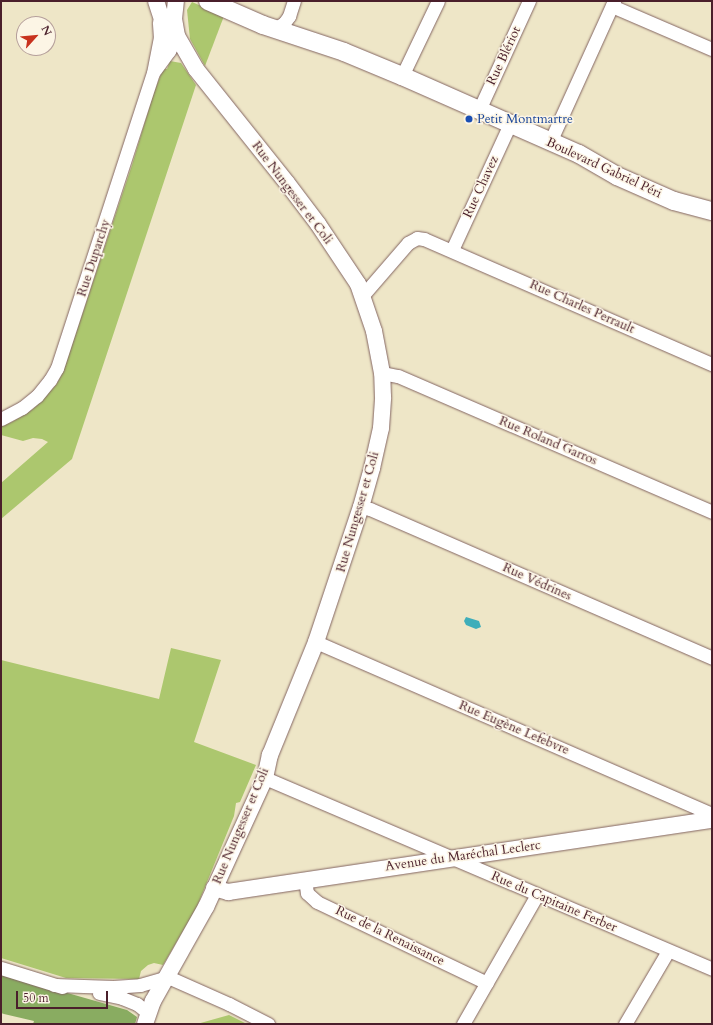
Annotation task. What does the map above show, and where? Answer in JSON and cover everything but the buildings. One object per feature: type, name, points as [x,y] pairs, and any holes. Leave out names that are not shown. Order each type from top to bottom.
[{"type":"main road","name":"Boulevard Gabriel Péri","points":[[208,1],[277,26],[313,35],[344,52],[579,154],[617,176],[674,201],[712,211]]},
{"type":"main road","name":"Boulevard Gabriel Péri","points":[[236,1],[277,26]]},
{"type":"street","points":[[175,41],[174,19],[176,1]]},
{"type":"street","points":[[277,26],[289,16],[294,1]]},
{"type":"street","points":[[402,76],[438,1]]},
{"type":"street","name":"Rue Blériot","points":[[479,110],[530,1]]},
{"type":"street","points":[[550,142],[613,4],[712,49]]},
{"type":"street","points":[[157,5],[166,27],[167,36],[175,41]]},
{"type":"street","name":"Rue Duparchy","points":[[1,419],[22,408],[37,396],[50,380],[57,368],[153,73],[160,38],[157,5]]},
{"type":"street","name":"Rue Nungesser et Coli","points":[[149,1013],[206,907],[230,857],[264,778],[270,755],[316,642],[361,507],[381,428],[382,373],[374,331],[358,284],[318,224],[175,41]]},
{"type":"street","name":"Rue Duparchy","points":[[153,73],[175,41]]},
{"type":"street","name":"Rue Chavez","points":[[452,250],[510,124]]},
{"type":"street","name":"Rue Charles Perrault","points":[[363,295],[408,243],[417,238],[424,239],[712,364]]},
{"type":"street","name":"Rue Roland Garros","points":[[382,373],[398,376],[712,512]]},
{"type":"street","name":"Rue Védrines","points":[[361,507],[370,509],[712,658]]},
{"type":"street","name":"Rue Eugène Lefebvre","points":[[316,642],[712,814]]},
{"type":"street","name":"Rue du Capitaine Ferber","points":[[264,778],[712,969]]},
{"type":"street","name":"Avenue du Maréchal Leclerc","points":[[214,888],[228,892],[712,820]]},
{"type":"street","name":"Rue de la Renaissance","points":[[305,880],[307,892],[317,902],[487,983]]},
{"type":"street","points":[[463,1024],[537,895]]},
{"type":"street","points":[[625,1024],[668,951]]},
{"type":"street","points":[[1,968],[54,985],[122,998],[137,1004],[149,1013]]},
{"type":"street","points":[[54,985],[113,987],[140,985],[168,977],[229,1004],[268,1024]]},
{"type":"street","points":[[140,985],[148,990],[149,1013]]},
{"type":"green space","points":[[192,2],[224,16],[205,66],[190,39],[187,10]]},
{"type":"green space","points":[[170,61],[181,63],[196,85],[72,459],[1,519],[1,483],[48,442],[42,439],[33,438],[23,441],[1,435],[1,426],[12,422],[33,409],[56,385],[63,372],[132,165],[153,95],[163,69],[167,69]]},
{"type":"green space","points":[[171,648],[221,660],[194,742],[256,765],[240,802],[236,803],[234,816],[196,909],[163,965],[154,963],[148,965],[141,971],[139,979],[66,978],[1,958],[1,660],[159,699]]},
{"type":"green space","points":[[1,974],[127,1010],[137,1017],[135,1024],[33,1024],[34,1021],[1,1013]]},
{"type":"green space","points":[[229,1015],[247,1024],[197,1024]]},
{"type":"water","points":[[466,617],[479,621],[481,627],[476,629],[466,625],[464,621]]},
{"type":"place","name":"Petit Montmartre","points":[[469,119]]}]
